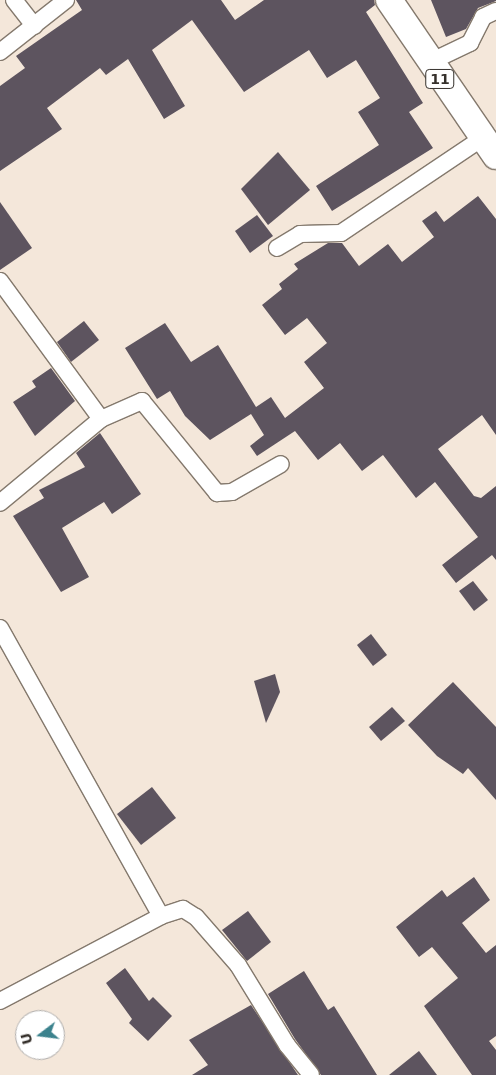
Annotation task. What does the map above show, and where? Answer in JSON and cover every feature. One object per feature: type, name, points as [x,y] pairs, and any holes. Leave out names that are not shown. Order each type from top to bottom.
[{"type":"highway","name":"11","points":[[388,0],[428,62],[490,147]]},
{"type":"street","points":[[14,0],[34,26]]},
{"type":"street","points":[[0,52],[66,0]]},
{"type":"street","points":[[428,62],[470,43],[483,17],[496,11]]},
{"type":"street","points":[[277,248],[300,234],[341,233],[490,147]]},
{"type":"street","points":[[0,281],[101,419]]},
{"type":"street","points":[[0,503],[101,419],[142,401],[216,493],[232,492],[281,464]]},
{"type":"street","points":[[0,628],[161,916]]},
{"type":"street","points":[[0,1001],[161,916],[183,910],[196,917],[238,965],[287,1045],[312,1075]]},
{"type":"building","points":[[76,0],[221,0],[235,20],[264,0],[374,0],[375,5],[366,12],[423,103],[409,112],[433,148],[332,211],[316,186],[379,145],[358,112],[380,98],[356,60],[327,78],[309,50],[244,92],[192,20],[152,50],[185,106],[164,119],[128,59],[106,75],[100,68],[47,108],[62,129],[0,171],[0,86],[25,68],[16,56],[82,10]]},
{"type":"building","points":[[431,0],[496,1],[478,8],[466,29],[446,37]]},
{"type":"building","points":[[278,152],[310,190],[268,225],[241,189]]},
{"type":"building","points":[[478,196],[496,219],[496,435],[482,415],[438,449],[474,496],[481,498],[496,486],[496,560],[492,555],[456,583],[442,565],[478,537],[435,482],[416,498],[383,455],[362,471],[340,443],[318,460],[295,431],[257,456],[250,446],[264,435],[251,414],[210,440],[185,416],[170,391],[157,399],[125,348],[165,323],[191,362],[218,345],[256,407],[271,397],[285,418],[324,388],[304,362],[327,343],[307,318],[285,335],[262,305],[282,289],[279,284],[298,269],[294,264],[328,243],[342,243],[359,266],[388,244],[402,262],[434,237],[422,221],[436,211],[444,222]]},
{"type":"building","points":[[0,202],[32,248],[0,270]]},
{"type":"building","points":[[257,215],[273,236],[250,253],[235,231]]},
{"type":"building","points":[[84,321],[99,340],[71,362],[57,342]]},
{"type":"building","points":[[51,368],[75,401],[35,436],[13,402],[36,387],[32,381]]},
{"type":"building","points":[[100,433],[141,494],[112,514],[104,502],[62,528],[89,577],[61,592],[13,516],[44,498],[39,490],[85,467],[76,453]]},
{"type":"building","points":[[473,581],[488,600],[474,611],[459,591]]},
{"type":"building","points":[[371,634],[387,655],[373,666],[357,645]]},
{"type":"building","points":[[275,674],[280,692],[266,723],[254,681]]},
{"type":"building","points":[[453,682],[496,727],[496,800],[468,768],[463,774],[437,756],[408,725]]},
{"type":"building","points":[[392,707],[405,721],[381,741],[369,727]]},
{"type":"building","points":[[152,787],[176,818],[141,845],[117,814]]},
{"type":"building","points":[[474,877],[490,900],[462,923],[486,953],[496,945],[496,1036],[489,1041],[496,1050],[496,1075],[472,1075],[424,1006],[458,978],[432,947],[419,957],[396,927],[442,890],[447,897]]},
{"type":"building","points":[[248,911],[271,942],[247,961],[222,930]]},
{"type":"building","points":[[125,968],[149,1001],[153,997],[172,1016],[148,1041],[129,1023],[132,1019],[106,983]]},
{"type":"building","points":[[304,971],[328,1010],[334,1006],[377,1075],[321,1075],[295,1039],[268,994]]},
{"type":"building","points":[[251,1005],[298,1075],[192,1075],[208,1065],[189,1040]]},
{"type":"building","points":[[419,1051],[437,1075],[389,1075]]}]
